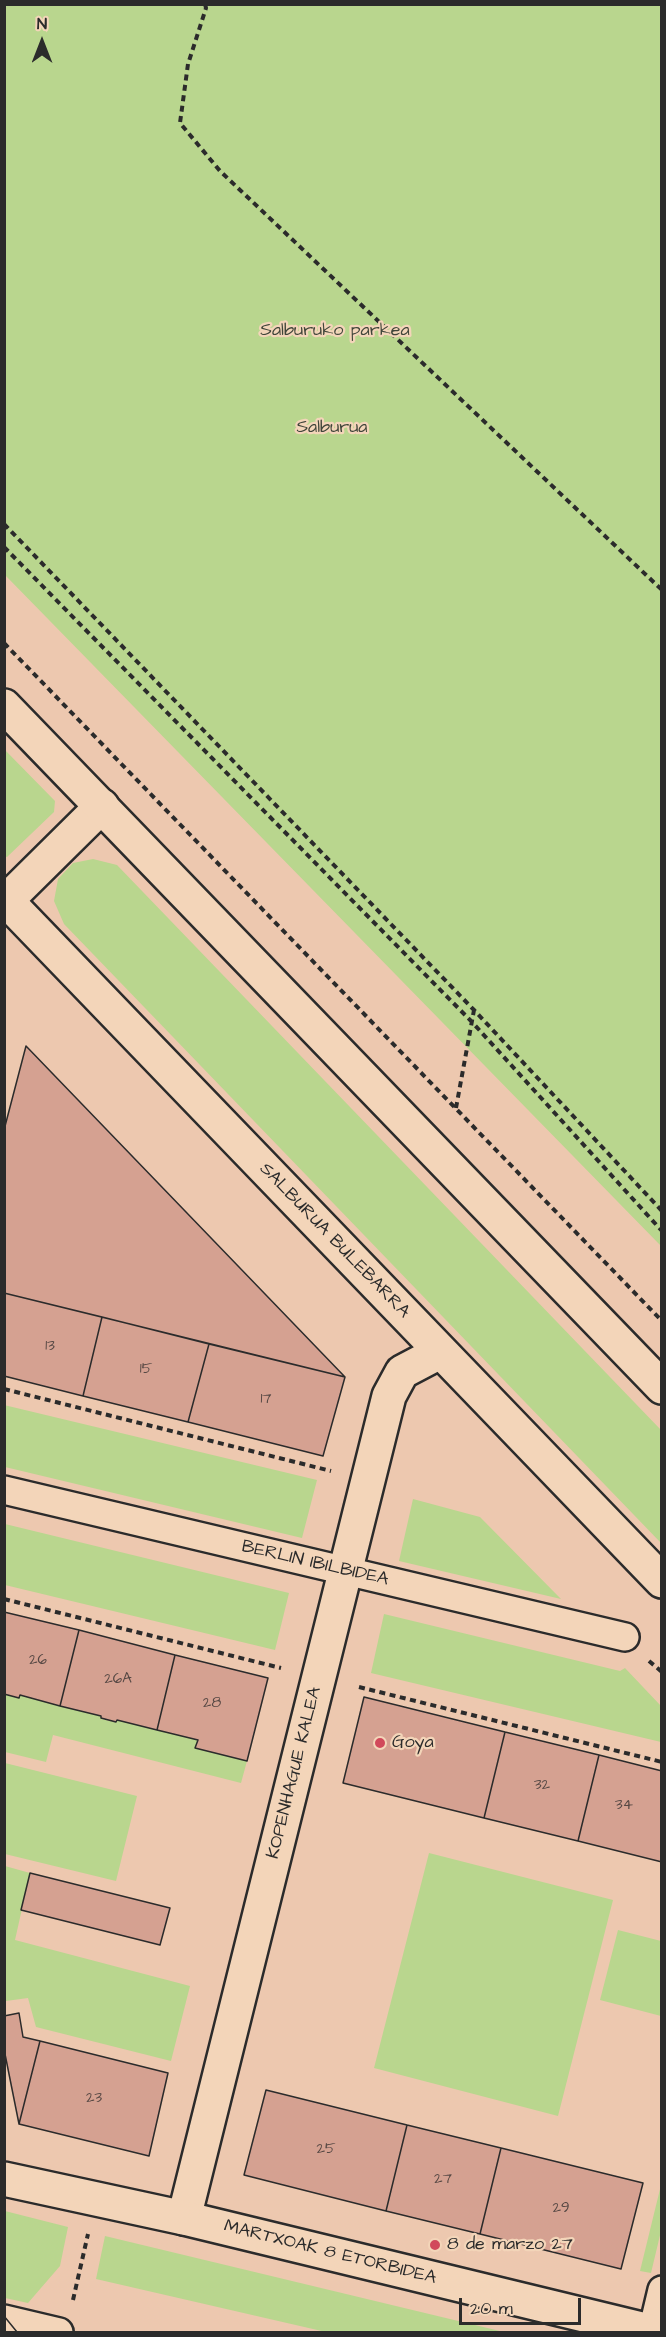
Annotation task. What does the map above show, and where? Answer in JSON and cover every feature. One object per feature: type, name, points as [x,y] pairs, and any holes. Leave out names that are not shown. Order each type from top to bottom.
[{"type":"main road","points":[[4,706],[662,1387]]},
{"type":"main road","name":"SALBURUA BULEBARRA","points":[[102,806],[5,902],[662,1581]]},
{"type":"main road","name":"KOPENHAGUE KALEA","points":[[184,2218],[389,1396],[402,1372],[440,1352]]},
{"type":"main road","name":"MARTXOAK 8 ETORBIDEA","points":[[4,2179],[184,2218],[652,2332]]},
{"type":"street","name":"BERLIN IBILBIDEA","points":[[4,1490],[625,1637]]},
{"type":"street","points":[[652,2332],[662,2290]]},
{"type":"street","points":[[4,2319],[64,2321]]},
{"type":"path","points":[[206,6],[188,64],[180,123],[220,171],[662,590]]},
{"type":"path","points":[[4,524],[474,1010],[662,1211]]},
{"type":"path","points":[[4,547],[472,1022],[662,1232]]},
{"type":"path","points":[[4,643],[662,1321]]},
{"type":"path","points":[[456,1109],[474,1010]]},
{"type":"path","points":[[4,1389],[331,1471]]},
{"type":"path","points":[[4,1599],[281,1668]]},
{"type":"path","points":[[359,1687],[662,1762]]},
{"type":"path","points":[[64,2321],[95,2199]]},
{"type":"green space","name":"Salburua","points":[[5,4],[661,5],[661,1246],[5,575]]},
{"type":"green space","points":[[4,749],[55,801],[54,812],[7,857],[4,856]]},
{"type":"green space","points":[[93,859],[117,865],[661,1430],[661,1543],[64,924],[54,901],[58,879],[73,863]]},
{"type":"green space","points":[[4,1405],[317,1480],[302,1538],[5,1467]]},
{"type":"green space","points":[[413,1499],[480,1517],[561,1599],[399,1561]]},
{"type":"green space","points":[[5,1524],[289,1593],[275,1650],[5,1585]]},
{"type":"green space","points":[[384,1614],[620,1671],[625,1668],[661,1706],[661,1742],[371,1673]]},
{"type":"green space","points":[[5,1694],[19,1698],[20,1695],[101,1716],[101,1719],[115,1722],[117,1720],[198,1740],[196,1748],[247,1761],[241,1783],[53,1735],[46,1762],[5,1752]]},
{"type":"green space","points":[[5,1763],[137,1796],[116,1881],[5,1854]]},
{"type":"green space","points":[[429,1853],[613,1900],[558,2116],[374,2068]]},
{"type":"green space","points":[[5,1866],[30,1873],[15,1940],[190,1986],[171,2061],[36,2027],[28,1998],[6,2001]]},
{"type":"green space","points":[[618,1930],[661,1941],[661,2016],[600,2000]]},
{"type":"green space","points":[[661,2185],[661,2231],[651,2273],[640,2271]]},
{"type":"green space","points":[[5,2211],[68,2227],[60,2266],[28,2303],[5,2298]]},
{"type":"green space","points":[[105,2236],[504,2332],[326,2332],[96,2279]]},
{"type":"building","points":[[26,1046],[345,1377],[4,1293],[4,1130]]},
{"type":"building","points":[[4,1293],[102,1317],[83,1396],[4,1376]]},
{"type":"building","points":[[102,1317],[209,1344],[188,1422],[83,1396]]},
{"type":"building","points":[[209,1344],[345,1377],[323,1456],[188,1422]]},
{"type":"building","points":[[4,1612],[79,1630],[60,1706],[20,1695],[19,1698],[4,1694]]},
{"type":"building","points":[[79,1630],[175,1655],[157,1730],[117,1720],[116,1722],[60,1706]]},
{"type":"building","points":[[175,1655],[268,1678],[247,1761],[195,1748],[198,1740],[157,1730]]},
{"type":"building","points":[[364,1697],[505,1732],[484,1818],[343,1783]]},
{"type":"building","points":[[505,1732],[599,1755],[578,1841],[484,1818]]},
{"type":"building","points":[[599,1755],[662,1771],[662,1862],[578,1841]]},
{"type":"building","points":[[30,1873],[170,1908],[160,1945],[21,1910]]},
{"type":"building","points":[[19,2013],[23,2037],[40,2041],[19,2124],[4,2049],[4,2016]]},
{"type":"building","points":[[40,2041],[168,2073],[149,2156],[19,2124]]},
{"type":"building","points":[[266,2090],[407,2125],[386,2211],[244,2175]]},
{"type":"building","points":[[407,2125],[501,2148],[480,2234],[386,2211]]},
{"type":"building","points":[[501,2148],[643,2183],[621,2269],[480,2234]]},
{"type":"tram line","points":[[4,2316],[17,2332]]},
{"type":"place","name":"Goya","points":[[380,1743]]},
{"type":"place","name":"8 de marzo 27","points":[[435,2245]]},
{"type":"park label","name":"Salburuko parkea","points":[[335,331]]}]
